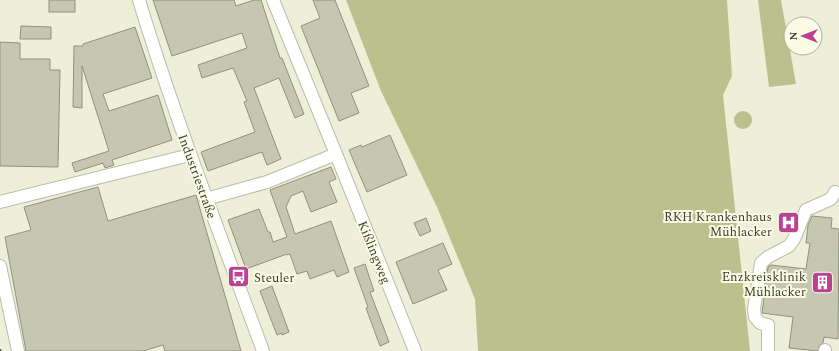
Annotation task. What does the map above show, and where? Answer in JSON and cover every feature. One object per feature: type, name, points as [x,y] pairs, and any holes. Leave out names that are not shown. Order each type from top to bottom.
[{"type":"street","name":"Industriestraße","points":[[139,0],[190,155],[263,351]]},
{"type":"street","name":"Kißlingweg","points":[[273,0],[415,351]]},
{"type":"street","points":[[206,199],[267,182],[336,154]]},
{"type":"street","points":[[0,202],[190,155]]},
{"type":"street","points":[[768,351],[768,325],[760,323],[755,317],[754,309],[761,262],[789,246],[794,239],[806,210],[831,199],[835,192]]},
{"type":"street","points":[[0,266],[18,351]]},
{"type":"green space","points":[[346,0],[727,0],[732,76],[723,95],[750,351],[478,351],[475,299],[437,207],[381,91]]},
{"type":"green space","points":[[758,0],[781,0],[784,16],[783,56],[791,56],[796,84],[769,87]]},
{"type":"green space","points":[[739,111],[747,111],[752,116],[750,127],[747,129],[739,129],[734,124],[734,116]]},
{"type":"building","points":[[49,0],[75,0],[75,12],[49,12]]},
{"type":"building","points":[[153,0],[234,0],[236,6],[254,0],[261,0],[280,58],[282,58],[304,114],[295,118],[279,78],[254,88],[281,159],[267,165],[262,152],[208,171],[201,152],[255,132],[244,102],[247,101],[233,68],[202,78],[198,65],[247,48],[242,33],[172,56]]},
{"type":"building","points":[[313,0],[335,0],[369,86],[351,93],[359,113],[339,121],[301,26],[320,18]]},
{"type":"building","points":[[21,26],[51,27],[51,39],[20,39]]},
{"type":"building","points":[[135,27],[152,78],[103,94],[109,111],[158,95],[172,140],[112,160],[114,165],[105,168],[103,163],[75,172],[72,163],[109,151],[82,66],[82,108],[73,107],[74,46],[83,46],[83,44]]},
{"type":"building","points":[[0,42],[20,43],[20,59],[50,59],[50,70],[60,70],[58,167],[0,166]]},
{"type":"building","points":[[390,135],[407,175],[367,192],[349,150],[361,145],[362,147]]},
{"type":"building","points":[[331,167],[336,179],[329,182],[337,202],[311,212],[303,191],[291,196],[286,207],[295,234],[331,221],[349,272],[337,277],[334,270],[310,279],[307,271],[297,274],[290,254],[246,269],[228,220],[259,209],[273,242],[287,237],[270,190]]},
{"type":"building","points":[[98,187],[108,221],[196,195],[241,351],[165,351],[163,345],[143,351],[26,351],[5,237],[31,230],[24,207]]},
{"type":"building","name":"Enzkreisklinik Mühlacker","points":[[812,216],[832,218],[831,228],[839,229],[838,339],[824,337],[823,343],[819,346],[818,351],[789,348],[793,317],[762,313],[768,267],[771,265],[806,269],[810,243],[806,243],[808,225]]},
{"type":"building","points":[[426,218],[431,231],[420,236],[414,223]]},
{"type":"building","points":[[443,243],[452,264],[438,270],[447,290],[413,304],[396,262]]},
{"type":"building","points":[[365,264],[374,291],[370,292],[389,342],[380,346],[366,308],[368,307],[354,268]]},
{"type":"building","points":[[272,286],[289,332],[282,335],[282,333],[277,335],[260,291]]},
{"type":"place","name":"RKH Krankenhaus Mühlacker","points":[[788,223]]},
{"type":"place","name":"Steuler","points":[[239,277]]},
{"type":"place","name":"Enzkreisklinik Mühlacker","points":[[822,283]]}]
